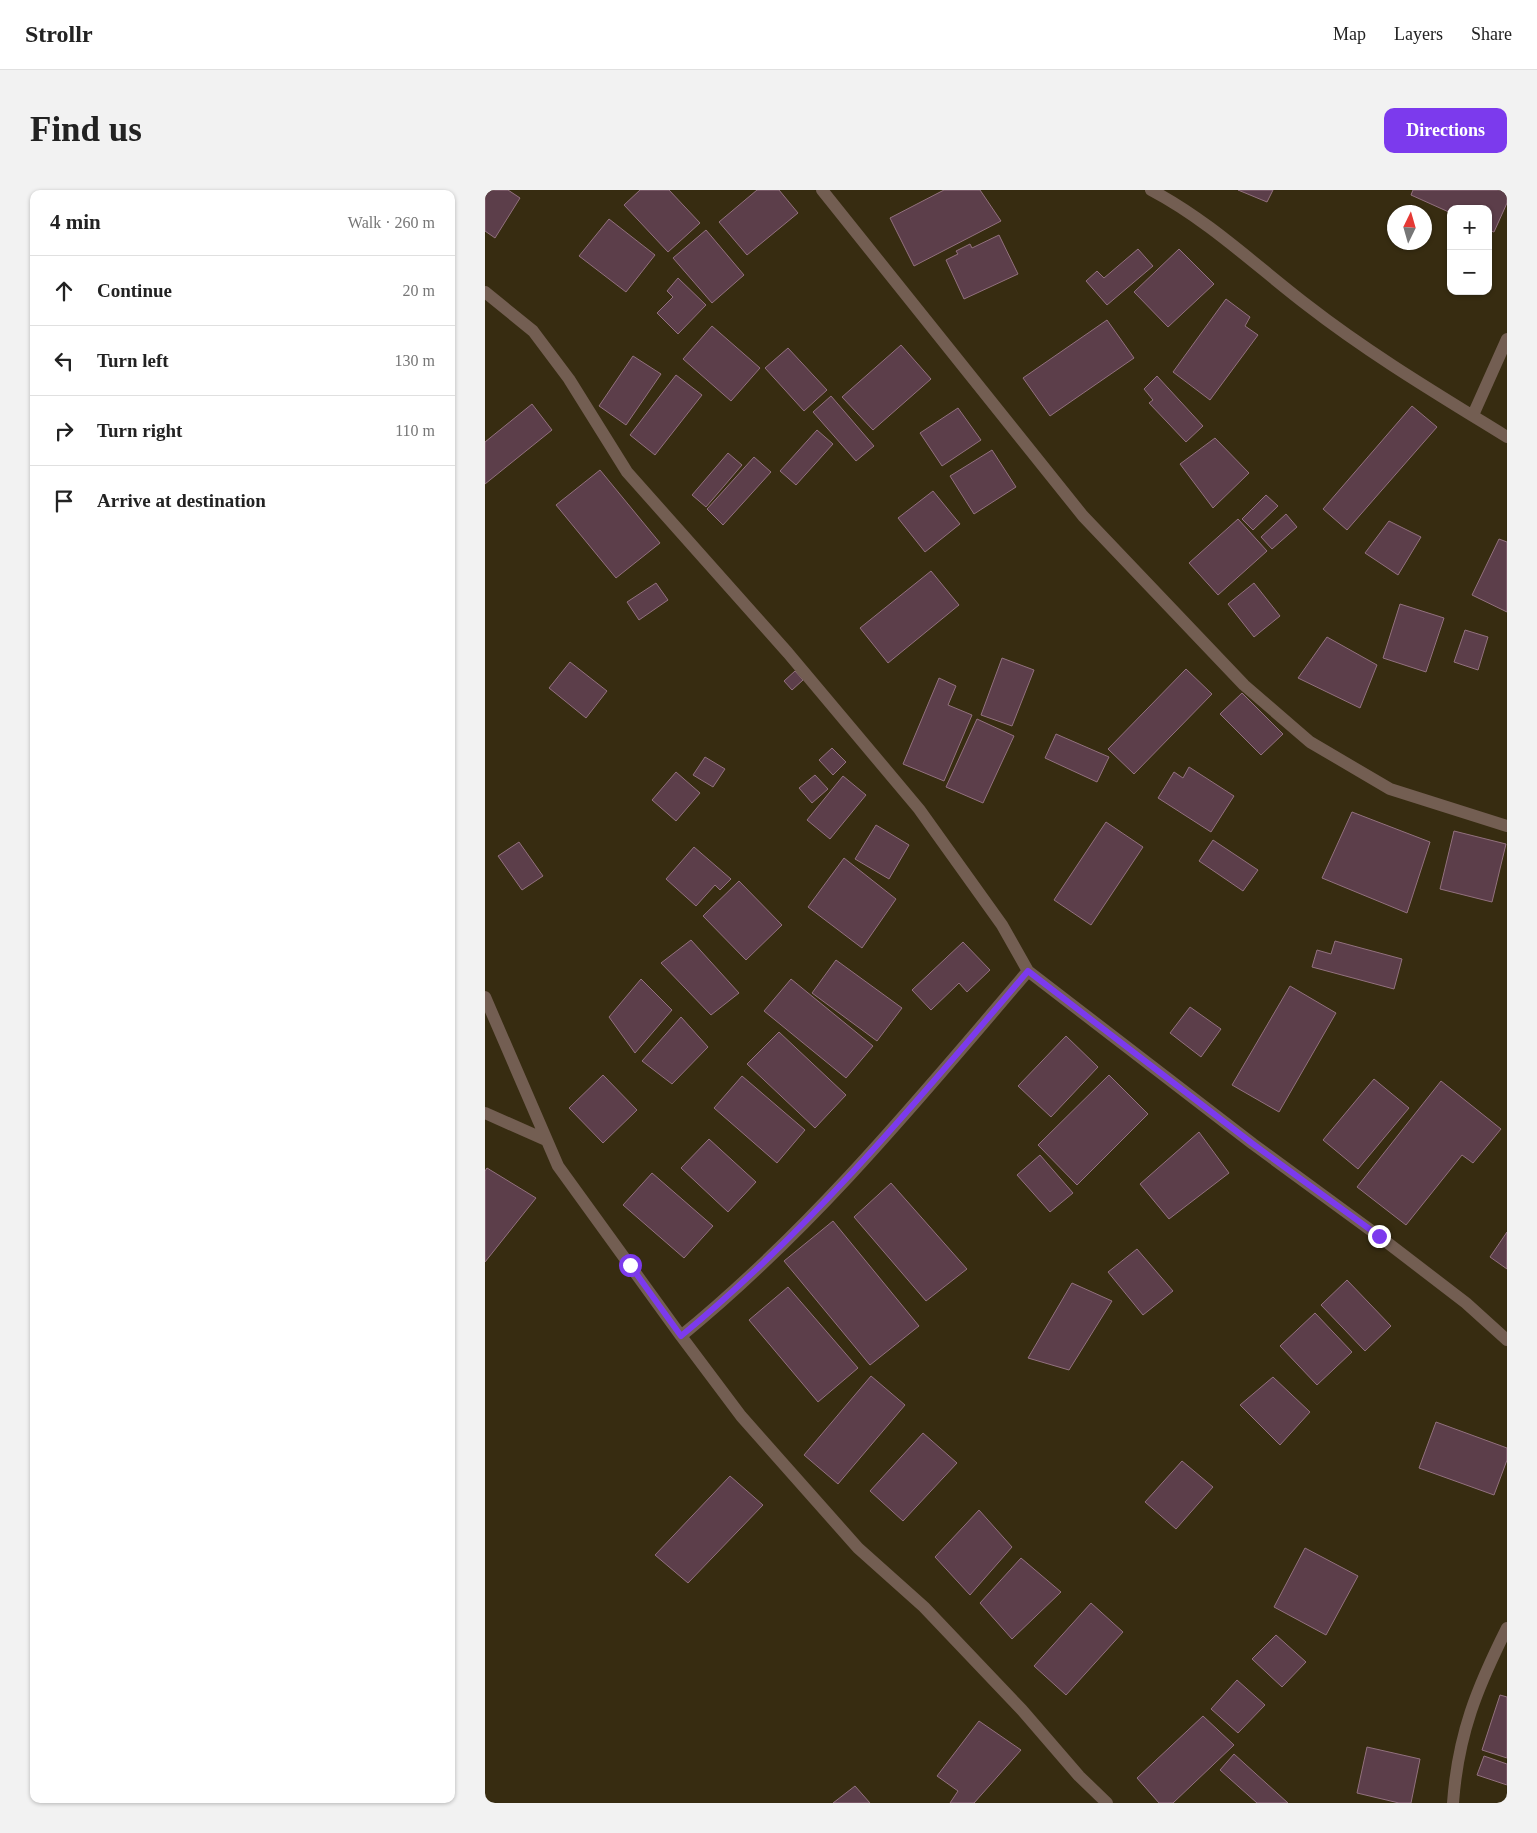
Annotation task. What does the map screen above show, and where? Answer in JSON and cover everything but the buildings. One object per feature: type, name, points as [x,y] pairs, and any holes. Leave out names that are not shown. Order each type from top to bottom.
[{"type":"street","points":[[822,190],[1083,516],[1244,685],[1311,742],[1390,789],[1507,826]]},
{"type":"street","points":[[1151,190],[1173,202],[1233,245],[1307,305],[1372,351],[1507,437]]},
{"type":"street","points":[[485,292],[533,331],[569,379],[627,472],[788,653],[919,809],[1003,924],[1028,971],[1253,1144],[1379,1236],[1466,1303],[1507,1340]]},
{"type":"street","points":[[1473,415],[1507,339]]},
{"type":"street","points":[[681,1336],[710,1312],[821,1208],[1028,971]]},
{"type":"street","points":[[485,997],[501,1037],[525,1084],[546,1140],[559,1166],[741,1416],[858,1548],[924,1607],[1022,1710],[1079,1776],[1107,1803]]},
{"type":"street","points":[[485,1113],[546,1140]]},
{"type":"street","points":[[1453,1803],[1455,1778],[1467,1719],[1483,1677],[1507,1628]]},
{"type":"route","points":[[630,1265],[681,1336],[710,1312],[821,1208],[1028,971],[1253,1144],[1379,1236]]}]
